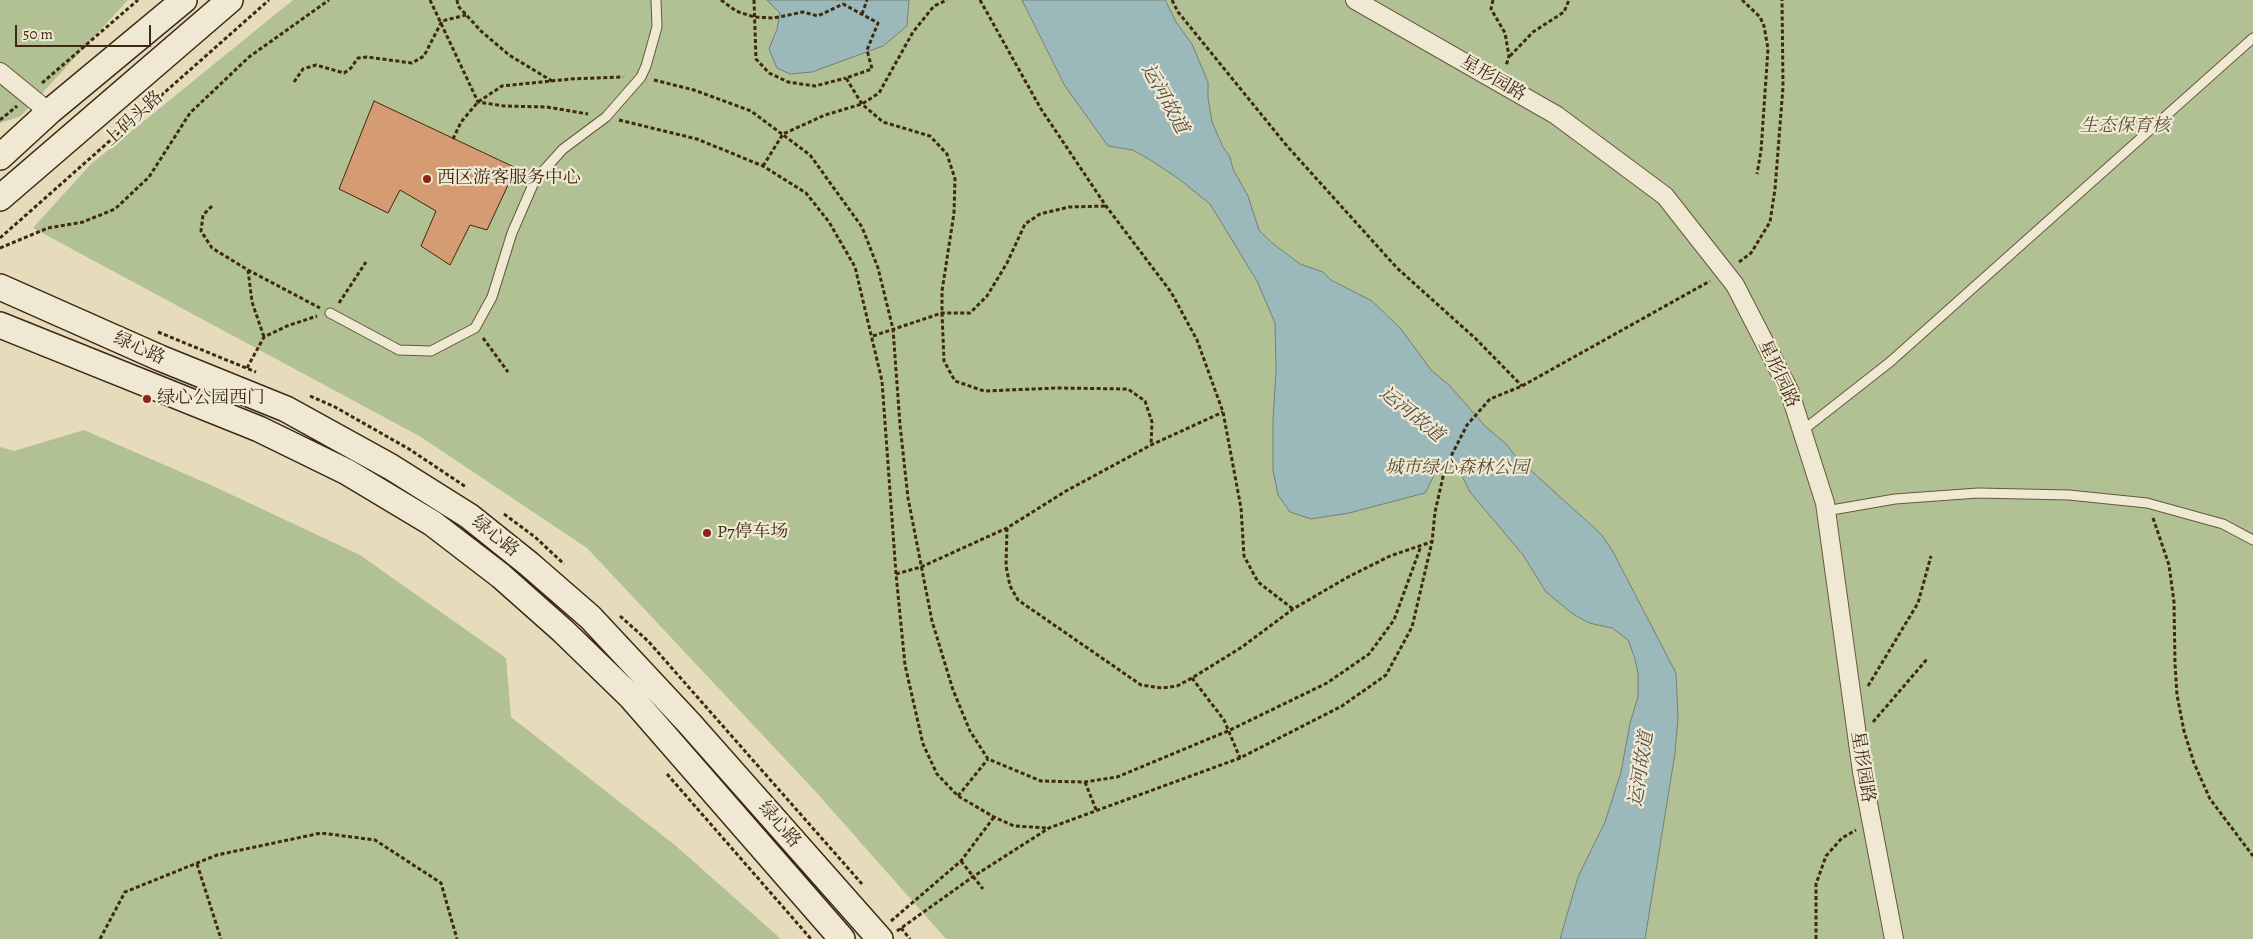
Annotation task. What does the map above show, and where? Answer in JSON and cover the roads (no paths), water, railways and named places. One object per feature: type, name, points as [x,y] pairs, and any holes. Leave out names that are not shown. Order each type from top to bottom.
[{"type":"main road","points":[[0,157],[49,112],[184,0]]},
{"type":"main road","name":"上码头路","points":[[3,193],[230,0]]},
{"type":"main road","name":"绿心路","points":[[0,287],[160,358],[286,409],[391,466],[469,516],[529,564],[590,617],[883,935]]},
{"type":"main road","name":"绿心路","points":[[0,325],[259,429],[346,472],[432,523],[501,576],[563,632],[631,698],[842,939]]},
{"type":"street","name":"星形园路","points":[[1355,0],[1556,114],[1666,196],[1735,285],[1789,390],[1826,511],[1860,756],[1894,939]]},
{"type":"street","points":[[0,72],[49,112]]},
{"type":"lane","points":[[330,313],[399,350],[431,351],[475,328],[492,297],[512,233],[535,180],[563,149],[606,118],[641,77],[657,27],[656,0]]},
{"type":"lane","points":[[1802,431],[1890,362],[2253,38]]},
{"type":"lane","points":[[1826,511],[1895,499],[1978,493],[2069,495],[2147,503],[2223,524],[2253,540]]},
{"type":"water","points":[[767,0],[909,0],[907,26],[883,46],[812,72],[790,74],[777,68],[769,49],[777,29],[780,13]]},
{"type":"water","name":"运河故道","points":[[1022,0],[1165,0],[1176,22],[1192,44],[1208,82],[1208,98],[1212,122],[1223,147],[1230,157],[1233,169],[1248,196],[1259,230],[1271,242],[1300,264],[1323,272],[1331,280],[1372,301],[1401,329],[1431,370],[1450,386],[1485,426],[1507,445],[1516,457],[1601,534],[1612,550],[1676,673],[1678,718],[1675,753],[1645,939],[1560,939],[1578,877],[1605,822],[1621,772],[1630,723],[1638,697],[1638,674],[1628,640],[1612,628],[1589,623],[1573,614],[1546,592],[1523,555],[1470,492],[1458,468],[1441,462],[1425,493],[1349,513],[1311,519],[1290,512],[1278,495],[1273,470],[1276,370],[1275,323],[1257,281],[1210,204],[1179,179],[1133,150],[1108,146],[1065,86]]},
{"type":"place","name":"西区游客服务中心","points":[[427,179]]},
{"type":"place","name":"绿心公园西门","points":[[147,399]]},
{"type":"place","name":"P7停车场","points":[[707,533]]},
{"type":"park label","name":"生态保育核","points":[[2125,127]]},
{"type":"park label","name":"城市绿心森林公园","points":[[1457,469]]}]
